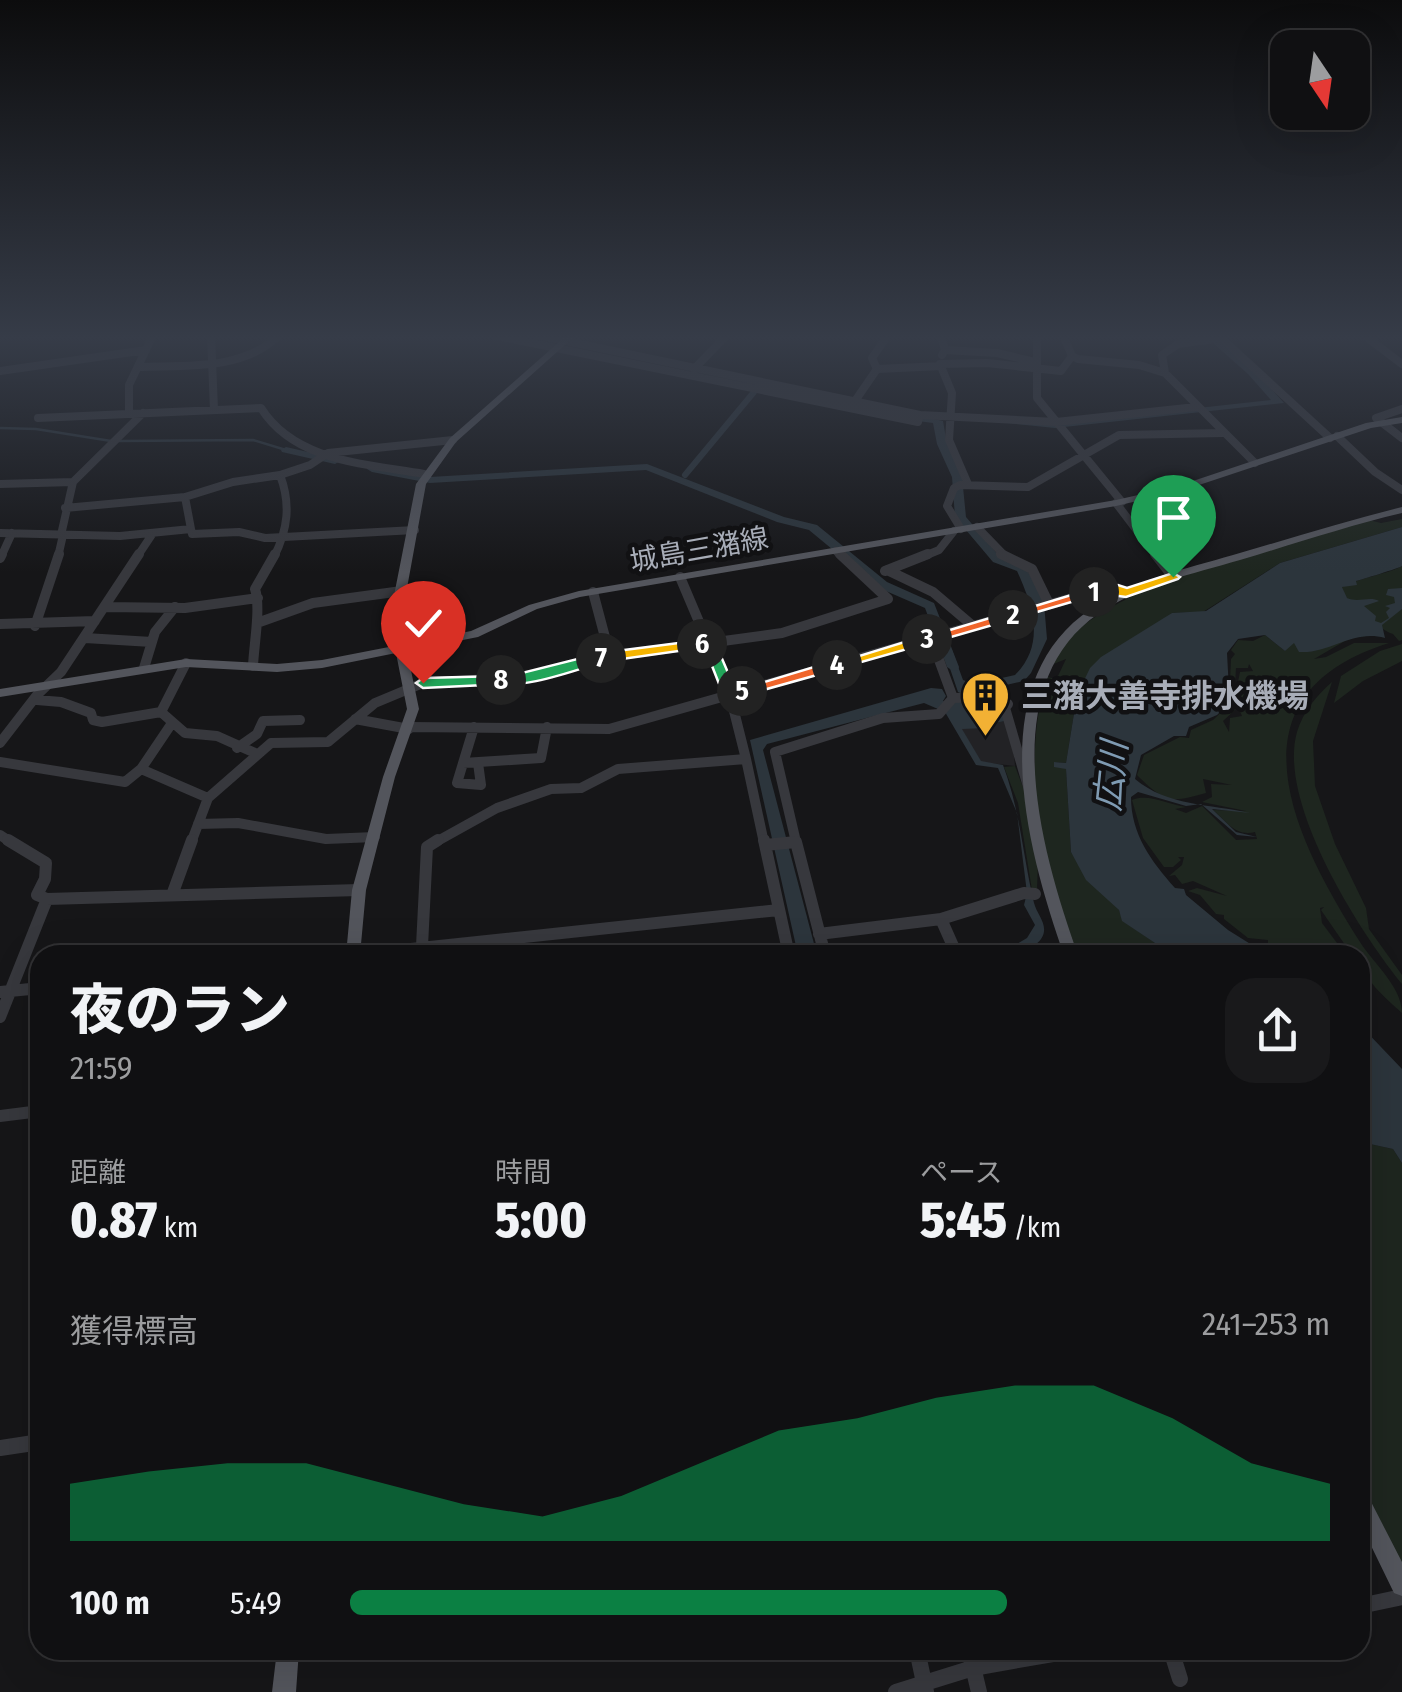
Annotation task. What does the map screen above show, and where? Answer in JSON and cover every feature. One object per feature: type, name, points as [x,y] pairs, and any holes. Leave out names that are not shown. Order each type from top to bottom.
[{"type":"main road","points":[[355,945],[359,890],[414,700],[399,650],[396,621],[415,530],[416,500],[423,478],[452,440],[481,414]]},
{"type":"main road","name":"城島三潴線","points":[[0,693],[186,663],[298,667],[399,650],[474,634],[533,607],[593,592],[1181,488],[1381,422],[1402,420]]},
{"type":"main road","points":[[1068,945],[1044,866],[1031,794],[1030,730],[1050,655],[1077,625],[1126,593],[1402,510]]},
{"type":"main road","points":[[1370,1521],[1402,1584]]},
{"type":"main road","points":[[284,1692],[287,1660]]},
{"type":"street","points":[[38,418],[111,414]]},
{"type":"street","points":[[35,626],[53,579],[72,482],[142,414]]},
{"type":"street","points":[[264,414],[267,425],[322,457],[423,478]]},
{"type":"street","points":[[869,414],[918,422],[920,414],[1059,425],[1156,414]]},
{"type":"street","points":[[951,414],[950,444],[968,484]]},
{"type":"street","points":[[1050,414],[1084,454],[1173,577]]},
{"type":"street","points":[[1204,414],[1255,463]]},
{"type":"street","points":[[1299,414],[1402,490]]},
{"type":"street","points":[[1388,414],[1376,418],[1402,438]]},
{"type":"street","points":[[868,578],[939,550],[958,530],[947,506],[954,488],[968,484],[1028,487],[1119,435],[1223,432]]},
{"type":"street","points":[[65,508],[185,497],[233,482],[280,475],[322,457],[452,440]]},
{"type":"street","points":[[253,666],[256,646],[252,633],[258,623],[255,588],[290,513],[280,475]]},
{"type":"street","points":[[0,484],[72,482]]},
{"type":"street","points":[[185,497],[192,534],[239,532],[282,537],[415,530]]},
{"type":"street","points":[[976,527],[1000,554],[1032,569],[1049,604]]},
{"type":"street","points":[[0,533],[62,535],[191,529]]},
{"type":"street","points":[[0,744],[37,700],[44,685],[61,672],[154,533]]},
{"type":"street","points":[[0,558],[12,534]]},
{"type":"street","points":[[172,895],[208,798],[256,753],[280,741],[328,742],[375,702],[423,683],[540,676],[610,656],[782,633],[888,599],[842,550]]},
{"type":"street","points":[[887,570],[933,592],[973,626]]},
{"type":"street","points":[[680,577],[730,695],[769,845],[788,945]]},
{"type":"street","points":[[355,719],[409,728],[608,728],[1104,589],[1126,593]]},
{"type":"street","points":[[258,623],[313,603],[402,591]]},
{"type":"street","points":[[593,592],[610,656]]},
{"type":"street","points":[[105,607],[175,608],[258,598]]},
{"type":"street","points":[[144,668],[160,622],[175,608]]},
{"type":"street","points":[[0,624],[35,626],[64,620],[94,621]]},
{"type":"street","points":[[85,638],[118,643],[152,642]]},
{"type":"street","points":[[933,638],[952,703]]},
{"type":"street","points":[[161,712],[186,663]]},
{"type":"street","points":[[822,945],[792,843],[775,752],[893,715],[994,697],[1008,704],[1005,708],[1016,734],[1016,754],[1031,794]]},
{"type":"street","points":[[37,700],[62,702],[102,722],[161,712]]},
{"type":"street","points":[[161,712],[170,726],[194,736],[225,739],[237,748],[256,753]]},
{"type":"street","points":[[237,748],[257,734],[263,721],[300,720]]},
{"type":"street","points":[[0,762],[120,782],[141,769],[170,726]]},
{"type":"street","points":[[474,727],[456,783],[481,786],[478,763]]},
{"type":"street","points":[[463,763],[541,758],[547,727]]},
{"type":"street","points":[[422,945],[427,847],[435,842],[497,808],[551,788],[581,788],[618,769],[746,759]]},
{"type":"street","points":[[141,769],[208,798]]},
{"type":"street","points":[[198,824],[238,824],[326,839],[375,838]]},
{"type":"street","points":[[0,835],[46,863],[45,879],[37,895],[47,899],[359,890]]},
{"type":"street","points":[[769,845],[792,843]]},
{"type":"street","points":[[819,934],[941,919],[1029,893]]},
{"type":"street","points":[[0,1016],[5,991],[47,899]]},
{"type":"street","points":[[432,945],[779,910]]},
{"type":"street","points":[[941,919],[953,945]]},
{"type":"street","points":[[5,991],[30,989]]},
{"type":"street","points":[[0,1116],[30,1113]]},
{"type":"street","points":[[0,1448],[30,1444]]},
{"type":"street","points":[[1370,1604],[1402,1597]]},
{"type":"street","points":[[923,1660],[937,1682]]},
{"type":"street","points":[[896,1692],[937,1682],[970,1660]]},
{"type":"street","points":[[971,1660],[979,1692]]},
{"type":"street","points":[[1174,1660],[1180,1678]]},
{"type":"shaded area","points":[[1402,519],[1402,527],[1280,563],[1203,612],[1172,613],[1085,681],[1058,676],[1066,659],[1051,665],[1070,637],[1102,613],[1144,591],[1291,541],[1369,520],[1381,523]]},
{"type":"shaded area","points":[[1402,566],[1399,641],[1346,598],[1342,587]]},
{"type":"shaded area","points":[[1353,630],[1375,635],[1350,638],[1314,659],[1354,643],[1389,643],[1337,667],[1305,697],[1289,733],[1287,773],[1296,815],[1313,859],[1362,945],[1345,945],[1321,910],[1324,907],[1320,908],[1322,923],[1338,945],[1268,945],[1268,940],[1248,938],[1224,915],[1216,914],[1200,895],[1188,891],[1197,888],[1227,896],[1193,881],[1182,884],[1175,875],[1169,876],[1182,865],[1184,857],[1178,857],[1181,860],[1173,867],[1164,867],[1143,838],[1132,800],[1159,800],[1186,807],[1175,809],[1186,813],[1202,806],[1236,840],[1257,839],[1255,832],[1237,830],[1213,810],[1246,811],[1202,802],[1212,797],[1211,784],[1232,785],[1203,779],[1206,793],[1176,799],[1162,796],[1137,775],[1144,755],[1180,737],[1189,738],[1191,730],[1213,720],[1230,704],[1236,709],[1223,721],[1229,732],[1230,718],[1242,716],[1230,688],[1237,687],[1240,672],[1253,671],[1249,664],[1248,668],[1236,668],[1235,685],[1230,682],[1231,659],[1235,654],[1231,650],[1238,640],[1253,641],[1265,635],[1285,651],[1290,643]]},
{"type":"shaded area","points":[[1402,644],[1402,661],[1363,681],[1334,703],[1341,676],[1380,651]]},
{"type":"shaded area","points":[[1047,677],[1061,680],[1059,688],[1077,695],[1066,763],[1054,762],[1066,769],[1071,852],[1119,910],[1123,921],[1158,945],[1073,945],[1054,887],[1039,818],[1035,747]]},
{"type":"shaded area","points":[[1332,682],[1313,741],[1315,786],[1335,844],[1366,908],[1369,929],[1402,975],[1402,984],[1365,932],[1326,864],[1299,793],[1294,761],[1297,732],[1311,705]]},
{"type":"shaded area","points":[[1005,721],[1012,735],[1015,766],[981,762],[961,728]]},
{"type":"shaded area","points":[[1015,766],[1027,798],[1038,861],[1037,890],[1032,890],[1018,803],[1004,767]]},
{"type":"shaded area","points":[[1370,955],[1392,985],[1402,1013],[1370,981]]},
{"type":"shaded area","points":[[1370,1144],[1393,1149],[1402,1163],[1402,1570],[1370,1506]]},
{"type":"water","points":[[1144,414],[1184,414],[1055,428],[998,422],[1052,424]]},
{"type":"water","name":"広川","points":[[1402,527],[1402,566],[1356,581],[1357,585],[1342,587],[1347,598],[1379,601],[1364,606],[1381,623],[1389,618],[1386,612],[1390,608],[1385,606],[1395,603],[1394,597],[1386,595],[1388,589],[1402,588],[1402,609],[1382,625],[1385,638],[1362,637],[1311,652],[1299,652],[1294,643],[1285,651],[1265,635],[1238,639],[1227,653],[1229,690],[1235,706],[1229,703],[1217,715],[1189,727],[1186,736],[1174,736],[1141,755],[1135,779],[1175,799],[1198,804],[1186,806],[1138,792],[1131,797],[1134,823],[1144,846],[1175,888],[1184,889],[1186,895],[1228,930],[1252,945],[1158,945],[1122,921],[1119,910],[1086,880],[1071,852],[1066,769],[1054,767],[1054,762],[1066,763],[1077,695],[1090,668],[1101,657],[1172,613],[1206,611],[1280,563]]},
{"type":"water","points":[[943,648],[952,650],[963,680],[977,685],[981,692],[976,695],[998,701],[1005,721],[984,725],[985,728],[962,729],[981,761],[1003,765],[1016,811],[998,768],[976,765],[945,712],[924,703],[767,744],[763,750],[814,945],[796,945],[750,740],[931,688],[942,689],[946,696],[943,701],[952,705],[965,695],[958,692]]},
{"type":"water","points":[[1202,805],[1250,813],[1212,809],[1236,832],[1257,837],[1237,835]]},
{"type":"water","points":[[1017,816],[1034,903],[1044,930],[1034,945],[1015,945],[1027,938],[1035,925],[1024,905],[1027,893]]},
{"type":"water","points":[[1370,1035],[1402,1069],[1402,1163],[1393,1149],[1370,1144]]},
{"type":"waterway","points":[[685,475],[736,414]]},
{"type":"waterway","points":[[921,419],[938,421],[942,444],[957,477],[961,517],[997,560],[1022,569],[1038,603],[1041,639],[1025,673],[1019,678],[967,690]]},
{"type":"waterway","points":[[0,428],[36,429],[111,441]]},
{"type":"waterway","points":[[119,441],[253,440],[286,450]]},
{"type":"waterway","points":[[286,450],[335,461]]},
{"type":"waterway","points":[[372,469],[430,480],[647,467],[781,520],[813,527],[883,585],[930,606],[953,667]]},
{"type":"waterway","points":[[1064,683],[1099,692]]},
{"type":"place","name":"三潴大善寺排水機場","points":[[986,738]]},
{"type":"route","points":[[423,683],[540,676],[598,658],[710,643],[730,695],[1104,589],[1126,593],[1173,577]]}]
